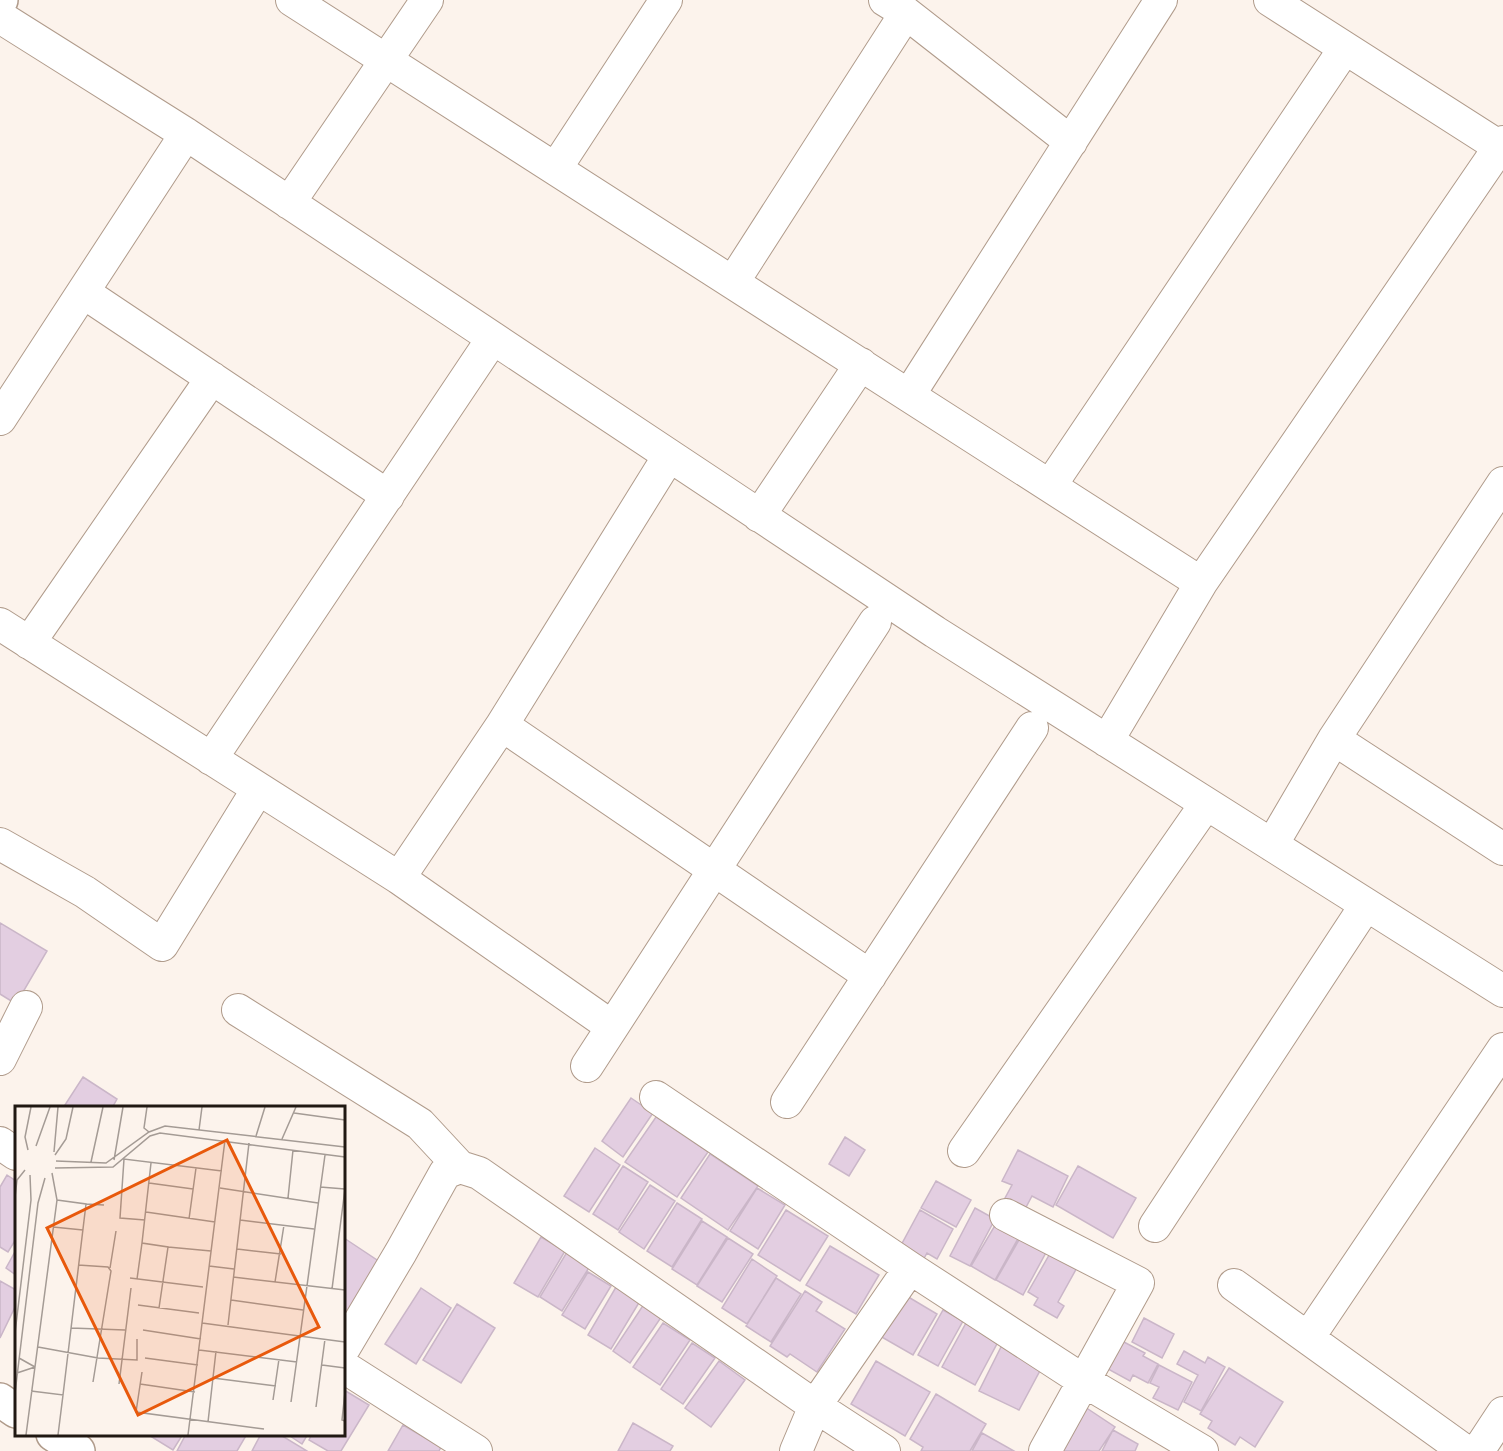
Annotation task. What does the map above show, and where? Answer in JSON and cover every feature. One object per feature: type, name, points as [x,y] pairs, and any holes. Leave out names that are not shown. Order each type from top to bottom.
[{"type":"street","points":[[292,0],[1201,583]]},
{"type":"street","points":[[289,203],[427,0]]},
{"type":"street","points":[[556,168],[666,0]]},
{"type":"street","points":[[909,395],[1161,0]]},
{"type":"street","points":[[1107,741],[1201,583],[1502,146],[1270,0]]},
{"type":"street","points":[[733,282],[895,7],[1071,142]]},
{"type":"street","points":[[0,17],[186,134],[935,632],[1503,991]]},
{"type":"street","points":[[1050,486],[1344,48]]},
{"type":"street","points":[[0,419],[186,134]]},
{"type":"street","points":[[83,292],[388,496]]},
{"type":"street","points":[[211,759],[494,338]]},
{"type":"street","points":[[759,516],[861,364]]},
{"type":"street","points":[[29,643],[212,378]]},
{"type":"street","points":[[399,878],[502,725],[669,456]]},
{"type":"street","points":[[1272,845],[1334,739],[1503,483]]},
{"type":"street","points":[[586,1066],[875,622]]},
{"type":"street","points":[[0,624],[399,878],[611,1026]]},
{"type":"street","points":[[502,725],[870,976]]},
{"type":"street","points":[[787,1102],[1032,728]]},
{"type":"street","points":[[1334,739],[1501,843]]},
{"type":"street","points":[[0,844],[85,892],[162,945],[258,789]]},
{"type":"street","points":[[964,1151],[1206,804]]},
{"type":"street","points":[[1155,1226],[1366,905]]},
{"type":"street","points":[[0,1059],[26,1007]]},
{"type":"street","points":[[238,1010],[420,1124],[460,1167],[479,1173],[815,1406],[884,1451]]},
{"type":"street","points":[[1308,1338],[1503,1049]]},
{"type":"street","points":[[656,1097],[910,1268],[1084,1381],[1202,1451]]},
{"type":"street","points":[[0,1143],[15,1153]]},
{"type":"street","points":[[345,1346],[445,1173],[460,1167]]},
{"type":"street","points":[[1006,1215],[1138,1283],[1045,1451]]},
{"type":"street","points":[[796,1451],[815,1406],[910,1268]]},
{"type":"street","points":[[1234,1285],[1466,1451]]},
{"type":"street","points":[[345,1368],[476,1451]]},
{"type":"street","points":[[1478,1451],[1503,1413]]},
{"type":"street","points":[[55,1436],[78,1451]]},
{"type":"building","points":[[0,923],[47,951],[16,1004],[0,994]]},
{"type":"building","points":[[83,1077],[117,1099],[113,1106],[64,1106]]},
{"type":"building","points":[[631,1098],[653,1113],[623,1157],[602,1141]]},
{"type":"building","points":[[656,1117],[708,1152],[677,1197],[625,1162]]},
{"type":"building","points":[[845,1137],[865,1150],[849,1176],[829,1164]]},
{"type":"building","points":[[595,1148],[620,1165],[589,1212],[564,1196]]},
{"type":"building","points":[[1018,1150],[1068,1176],[1053,1207],[1032,1196],[1024,1211],[1004,1200],[1012,1185],[1002,1181]]},
{"type":"building","points":[[710,1154],[758,1186],[728,1230],[681,1198]]},
{"type":"building","points":[[623,1166],[648,1182],[618,1230],[593,1214]]},
{"type":"building","points":[[1078,1166],[1136,1198],[1113,1238],[1056,1205]]},
{"type":"building","points":[[7,1175],[15,1180],[15,1241],[8,1252],[0,1247],[0,1187]]},
{"type":"building","points":[[936,1181],[971,1200],[956,1227],[921,1208]]},
{"type":"building","points":[[650,1185],[675,1201],[644,1249],[619,1232]]},
{"type":"building","points":[[757,1188],[785,1205],[758,1249],[730,1231]]},
{"type":"building","points":[[677,1203],[702,1219],[672,1267],[647,1251]]},
{"type":"building","points":[[975,1208],[995,1219],[970,1266],[950,1256]]},
{"type":"building","points":[[786,1210],[828,1236],[800,1281],[758,1255]]},
{"type":"building","points":[[920,1210],[953,1229],[937,1259],[927,1253],[922,1262],[899,1249]]},
{"type":"building","points":[[702,1221],[727,1237],[697,1285],[672,1269]]},
{"type":"building","points":[[997,1222],[1020,1235],[995,1280],[971,1266]]},
{"type":"building","points":[[1023,1233],[1049,1247],[1023,1295],[996,1280]]},
{"type":"building","points":[[541,1237],[565,1251],[538,1297],[514,1283]]},
{"type":"building","points":[[728,1238],[753,1254],[722,1302],[697,1286]]},
{"type":"building","points":[[345,1239],[383,1264],[350,1317],[345,1314]]},
{"type":"building","points":[[830,1246],[879,1275],[856,1314],[806,1285]]},
{"type":"building","points":[[1052,1250],[1079,1264],[1058,1302],[1064,1306],[1057,1318],[1034,1305],[1038,1298],[1028,1292]]},
{"type":"building","points":[[15,1252],[15,1274],[6,1268]]},
{"type":"building","points":[[567,1252],[590,1266],[562,1311],[540,1297]]},
{"type":"building","points":[[752,1259],[777,1276],[747,1324],[722,1308]]},
{"type":"building","points":[[588,1272],[611,1286],[585,1329],[562,1315]]},
{"type":"building","points":[[776,1278],[801,1294],[771,1342],[746,1326]]},
{"type":"building","points":[[0,1281],[15,1289],[15,1307],[0,1338]]},
{"type":"building","points":[[616,1287],[640,1301],[611,1349],[588,1335]]},
{"type":"building","points":[[421,1288],[451,1308],[416,1364],[385,1344]]},
{"type":"building","points":[[805,1291],[822,1302],[816,1311],[845,1329],[817,1372],[790,1354],[787,1357],[770,1346]]},
{"type":"building","points":[[905,1295],[937,1314],[913,1355],[873,1332]]},
{"type":"building","points":[[457,1304],[495,1328],[461,1383],[423,1360]]},
{"type":"building","points":[[644,1304],[662,1316],[630,1363],[613,1351]]},
{"type":"building","points":[[943,1310],[963,1321],[938,1366],[918,1355]]},
{"type":"building","points":[[1144,1318],[1174,1334],[1162,1358],[1132,1342]]},
{"type":"building","points":[[663,1323],[690,1340],[660,1385],[633,1367]]},
{"type":"building","points":[[966,1323],[999,1340],[975,1385],[942,1367]]},
{"type":"building","points":[[1122,1341],[1145,1353],[1143,1356],[1158,1364],[1148,1383],[1133,1375],[1130,1381],[1108,1369]]},
{"type":"building","points":[[692,1343],[715,1358],[683,1404],[661,1389]]},
{"type":"building","points":[[1002,1345],[1043,1365],[1019,1410],[979,1391]]},
{"type":"building","points":[[1184,1351],[1205,1363],[1208,1357],[1225,1367],[1201,1411],[1184,1402],[1198,1375],[1177,1364]]},
{"type":"building","points":[[719,1361],[745,1380],[711,1427],[685,1408]]},
{"type":"building","points":[[876,1361],[930,1392],[905,1436],[851,1404]]},
{"type":"building","points":[[1159,1365],[1192,1382],[1178,1410],[1153,1398],[1159,1387],[1150,1383]]},
{"type":"building","points":[[1229,1368],[1283,1402],[1255,1447],[1240,1437],[1235,1445],[1208,1428],[1212,1421],[1200,1414]]},
{"type":"building","points":[[345,1391],[369,1405],[341,1451],[328,1451],[309,1440],[311,1436],[345,1436]]},
{"type":"building","points":[[936,1394],[986,1424],[970,1451],[921,1451],[923,1447],[910,1439]]},
{"type":"building","points":[[1082,1405],[1115,1427],[1099,1451],[1059,1451]]},
{"type":"building","points":[[633,1423],[673,1446],[670,1451],[618,1451]]},
{"type":"building","points":[[403,1425],[441,1447],[439,1451],[388,1451]]},
{"type":"building","points":[[1113,1430],[1138,1444],[1135,1451],[1102,1451]]},
{"type":"building","points":[[982,1433],[1014,1451],[972,1451]]},
{"type":"building","points":[[150,1436],[182,1436],[173,1450]]},
{"type":"building","points":[[185,1436],[246,1436],[237,1451],[177,1451]]},
{"type":"building","points":[[260,1436],[282,1436],[307,1451],[252,1451]]},
{"type":"building","points":[[290,1436],[307,1436],[302,1444]]}]
